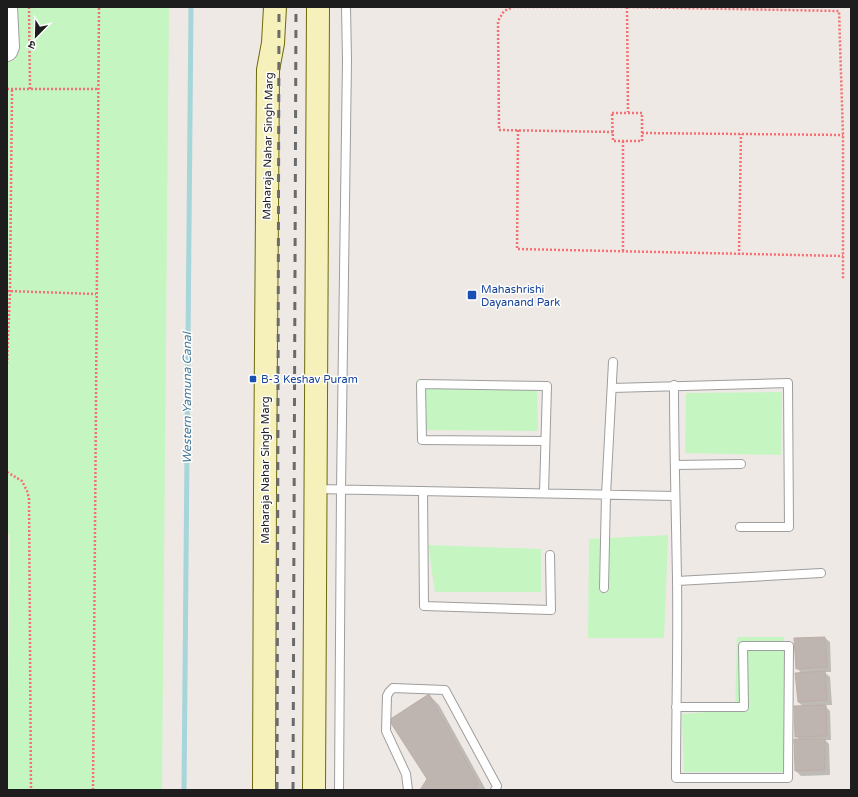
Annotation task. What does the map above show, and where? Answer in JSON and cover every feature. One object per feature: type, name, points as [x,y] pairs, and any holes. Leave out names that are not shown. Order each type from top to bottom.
[{"type":"main road","points":[[263,7],[273,43]]},
{"type":"main road","name":"Maharaja Nahar Singh Marg","points":[[264,790],[268,78],[273,43],[275,7]]},
{"type":"main road","points":[[314,790],[318,7]]},
{"type":"street","points":[[7,53],[9,52],[10,48],[9,7]]},
{"type":"lane","points":[[339,790],[341,489],[347,60],[346,7]]},
{"type":"lane","points":[[604,588],[606,495],[613,362]]},
{"type":"lane","points":[[612,388],[674,385],[788,383],[789,527],[740,527]]},
{"type":"lane","points":[[544,493],[547,386],[421,384],[422,440],[545,441]]},
{"type":"lane","points":[[674,385],[677,581],[676,707],[676,778],[788,778],[790,646],[743,646],[744,707],[676,707]]},
{"type":"lane","points":[[675,465],[741,464]]},
{"type":"lane","points":[[315,489],[675,496]]},
{"type":"lane","points":[[423,491],[424,606],[551,610],[550,555]]},
{"type":"lane","points":[[677,581],[821,573]]},
{"type":"lane","points":[[408,790],[406,774],[386,731],[387,696],[394,688],[445,690],[497,786],[495,790]]},
{"type":"path","points":[[29,7],[30,90]]},
{"type":"path","points":[[93,790],[99,7]]},
{"type":"path","points":[[612,132],[499,130],[498,21],[504,11],[514,7],[627,7],[839,11],[843,135],[842,279]]},
{"type":"path","points":[[627,7],[628,113]]},
{"type":"path","points":[[7,89],[98,89]]},
{"type":"path","points":[[7,364],[12,89]]},
{"type":"path","points":[[642,112],[642,141],[613,141],[612,113],[628,113],[642,112]]},
{"type":"path","points":[[518,130],[517,249],[738,255],[842,256]]},
{"type":"path","points":[[642,133],[843,135]]},
{"type":"path","points":[[738,255],[741,134]]},
{"type":"path","points":[[623,141],[624,252]]},
{"type":"path","points":[[9,291],[96,294]]},
{"type":"path","points":[[7,472],[22,481],[29,498],[31,790]]},
{"type":"green space","points":[[16,7],[169,7],[162,790],[7,790],[10,535],[7,534],[7,61],[16,60]]},
{"type":"green space","points":[[416,380],[537,382],[538,431],[423,430]]},
{"type":"green space","points":[[782,392],[781,455],[685,453],[686,393]]},
{"type":"green space","points":[[668,535],[664,638],[588,638],[589,539]]},
{"type":"green space","points":[[428,545],[541,549],[541,592],[435,592]]},
{"type":"green space","points":[[737,637],[784,637],[786,772],[684,772],[682,714],[735,710]]},
{"type":"building","points":[[825,637],[827,667],[796,669],[794,638]]},
{"type":"building","points":[[825,671],[827,700],[798,702],[795,673]]},
{"type":"building","points":[[429,694],[478,783],[475,790],[420,790],[427,779],[389,720]]},
{"type":"building","points":[[826,705],[827,736],[795,737],[794,706]]},
{"type":"building","points":[[794,739],[825,739],[825,770],[795,771]]},
{"type":"waterway","name":"Western Yamuna Canal","points":[[184,790],[191,7]]},
{"type":"railway","points":[[277,790],[279,7]]},
{"type":"railway","points":[[293,790],[296,7]]},
{"type":"place","name":"Mahashrishi Dayanand Park","points":[[472,295]]},
{"type":"place","name":"B-3 Keshav Puram","points":[[253,379]]}]
